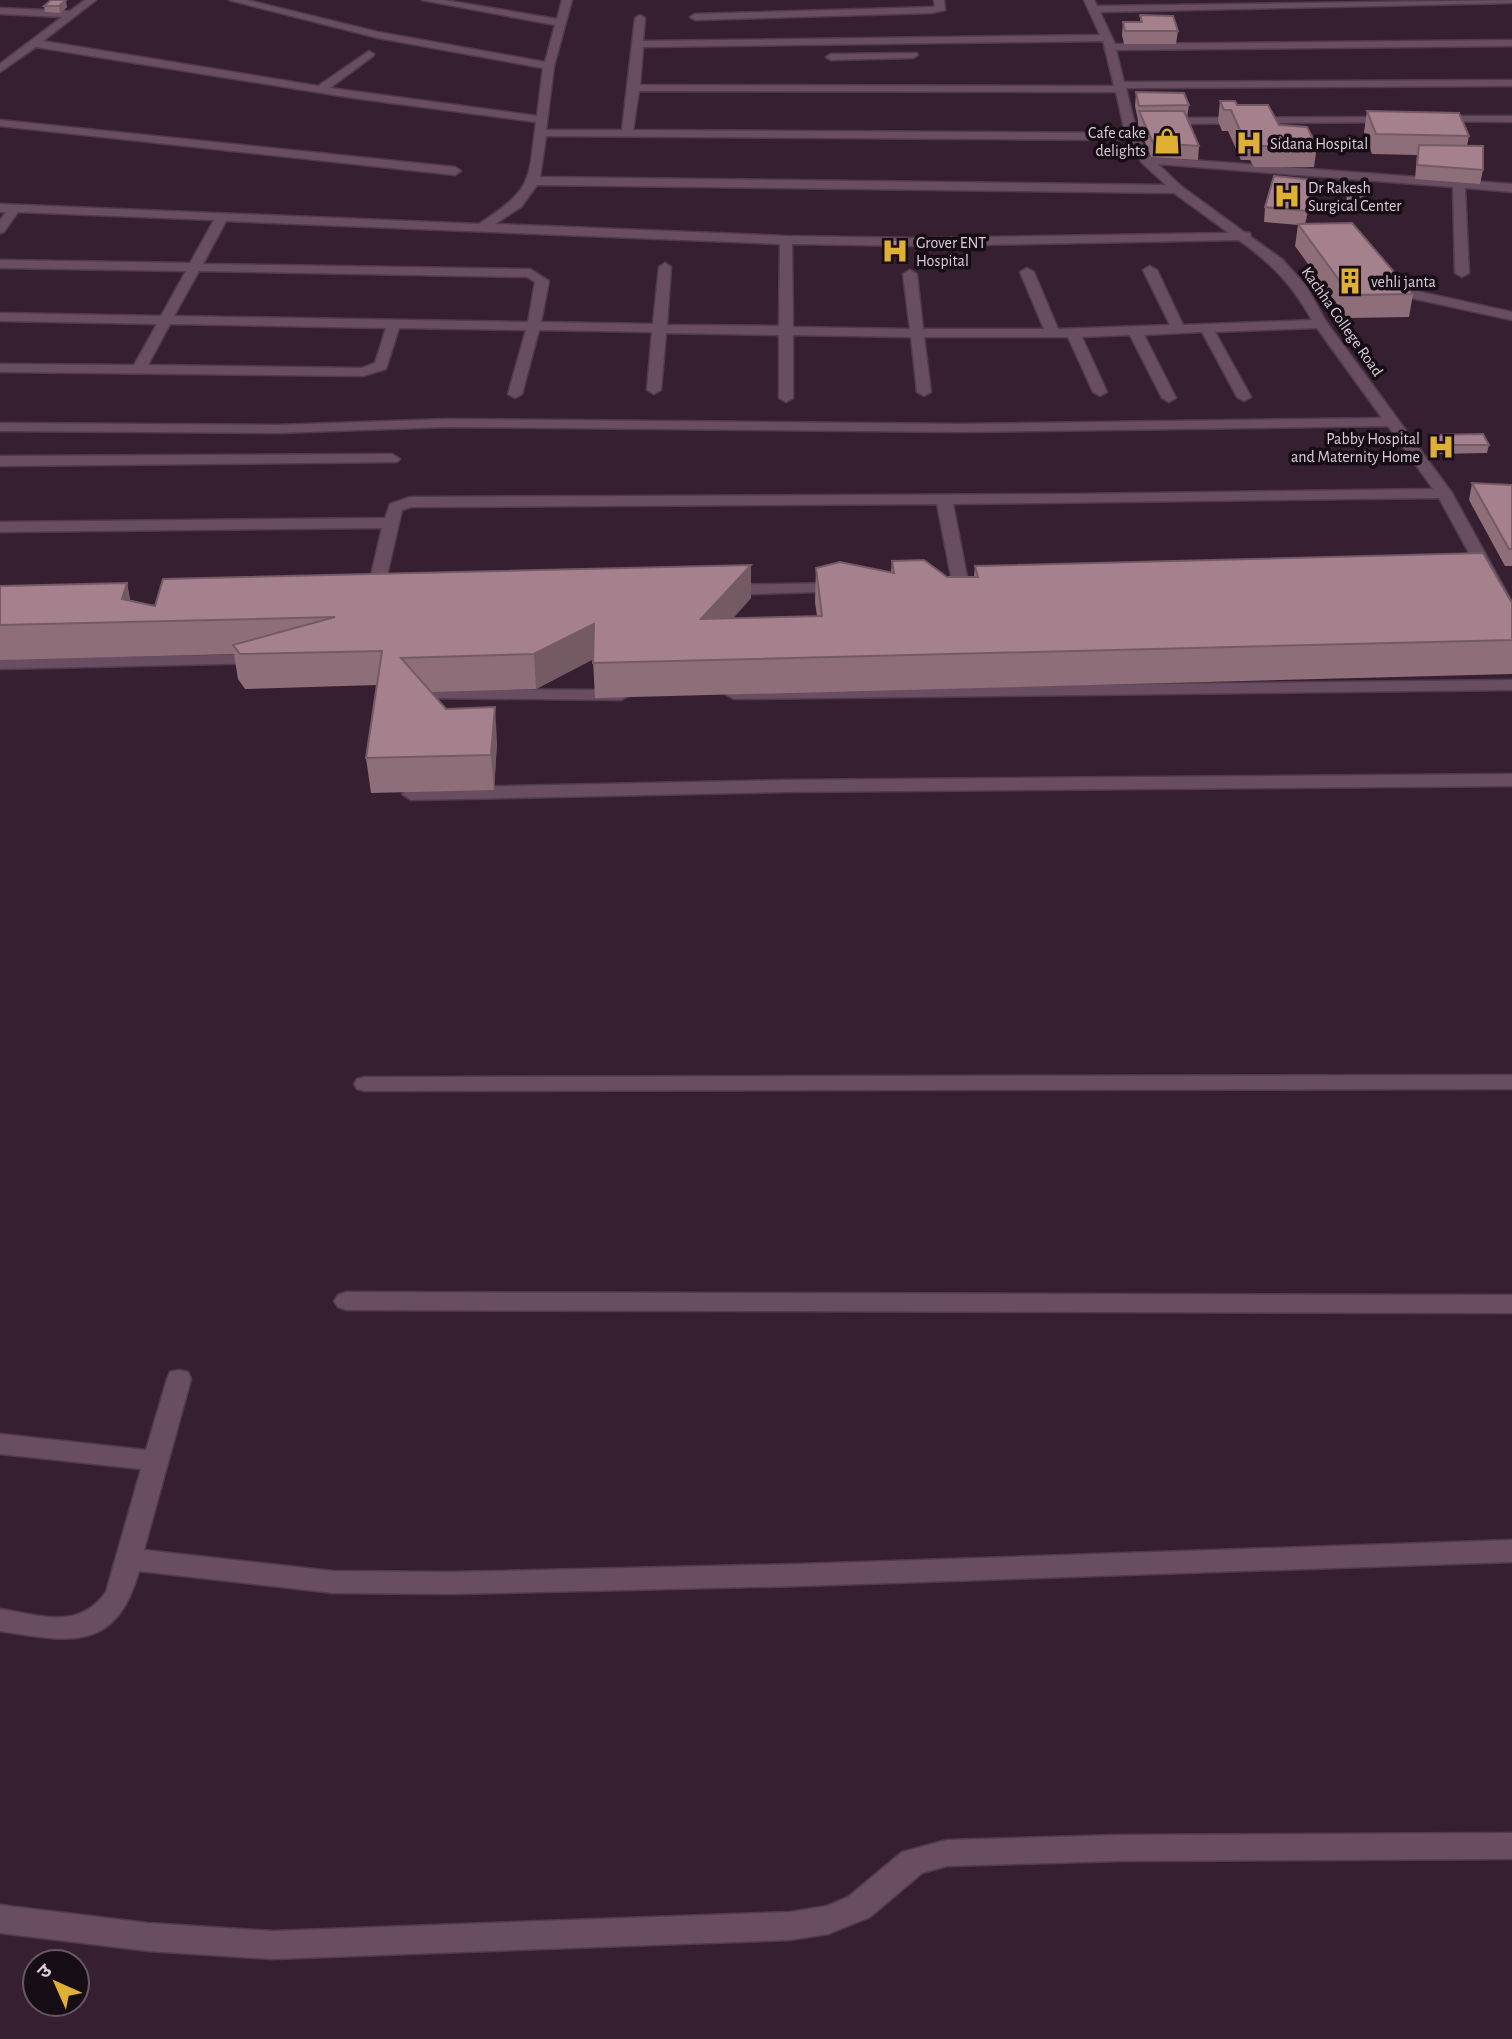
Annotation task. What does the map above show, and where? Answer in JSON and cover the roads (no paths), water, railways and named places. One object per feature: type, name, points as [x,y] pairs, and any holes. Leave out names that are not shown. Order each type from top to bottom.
[{"type":"street","points":[[0,69],[5,61],[91,0]]},
{"type":"street","points":[[234,0],[378,35],[549,66]]},
{"type":"street","points":[[427,0],[559,23]]},
{"type":"street","points":[[480,229],[517,204],[534,181],[549,66],[567,0]]},
{"type":"street","points":[[695,17],[932,10],[941,8],[939,0]]},
{"type":"street","points":[[1090,4],[1512,0]]},
{"type":"street","points":[[1483,1],[1492,12]]},
{"type":"street","name":"Kachha College Road","points":[[1090,4],[1120,87],[1132,137],[1146,160],[1177,189],[1246,236],[1277,262],[1301,289],[1321,324],[1444,493],[1512,617]]},
{"type":"street","points":[[0,11],[71,14]]},
{"type":"street","points":[[627,134],[640,18]]},
{"type":"street","points":[[34,43],[321,89],[544,120]]},
{"type":"street","points":[[639,44],[1106,48],[1512,43]]},
{"type":"street","points":[[321,89],[369,54]]},
{"type":"street","points":[[831,57],[924,55]]},
{"type":"street","points":[[634,88],[1512,83]]},
{"type":"street","points":[[1128,122],[1512,120]]},
{"type":"street","points":[[0,123],[455,171]]},
{"type":"street","points":[[541,133],[1132,137]]},
{"type":"street","points":[[1146,160],[1512,188]]},
{"type":"street","points":[[534,181],[1177,189]]},
{"type":"street","points":[[1459,184],[1462,273]]},
{"type":"street","points":[[0,229],[7,208],[786,240],[918,242],[1246,236]]},
{"type":"street","points":[[138,370],[222,216]]},
{"type":"street","points":[[786,240],[786,398]]},
{"type":"street","points":[[0,264],[530,273],[542,281],[534,325],[515,394]]},
{"type":"street","points":[[654,390],[665,267]]},
{"type":"street","points":[[1150,270],[1179,330]]},
{"type":"street","points":[[1027,272],[1053,333]]},
{"type":"street","points":[[910,274],[924,393]]},
{"type":"street","points":[[1416,295],[1512,316]]},
{"type":"street","points":[[0,317],[919,333],[1073,333],[1321,324]]},
{"type":"street","points":[[0,368],[363,372],[381,366],[394,323]]},
{"type":"street","points":[[1208,329],[1244,397]]},
{"type":"street","points":[[1135,331],[1168,398]]},
{"type":"street","points":[[1073,333],[1100,392]]},
{"type":"street","points":[[0,427],[278,429],[460,424],[960,428],[1394,422]]},
{"type":"street","points":[[0,461],[392,459]]},
{"type":"street","points":[[360,610],[381,593],[395,507],[410,502],[1444,493]]},
{"type":"street","points":[[944,499],[961,587]]},
{"type":"street","points":[[0,527],[393,523]]},
{"type":"street","points":[[1468,584],[1495,584]]},
{"type":"street","points":[[701,590],[851,588]]},
{"type":"street","points":[[0,664],[265,659]]},
{"type":"street","points":[[716,694],[1512,685]]},
{"type":"street","points":[[428,694],[635,695]]},
{"type":"street","points":[[411,794],[825,786],[1512,780]]},
{"type":"street","points":[[365,1084],[1512,1082]]},
{"type":"street","points":[[346,1301],[1512,1304]]},
{"type":"street","points":[[0,1620],[72,1630],[93,1625],[109,1613],[118,1596],[179,1379]]},
{"type":"street","points":[[0,1444],[156,1461]]},
{"type":"street","points":[[129,1559],[334,1583],[450,1583],[801,1575],[1512,1551]]},
{"type":"street","points":[[0,1919],[148,1937],[273,1945],[790,1926],[828,1920],[859,1907],[914,1862],[947,1853],[1147,1847],[1512,1846]]},
{"type":"place","name":"Cafe cake delights","points":[[1167,141]]},
{"type":"place","name":"Sidana Hospital","points":[[1249,143]]},
{"type":"place","name":"Dr Rakesh Surgical Center","points":[[1287,196]]},
{"type":"place","name":"Grover ENT Hospital","points":[[895,251]]},
{"type":"place","name":"vehli janta","points":[[1350,281]]},
{"type":"place","name":"Pabby Hospital and Maternity Home","points":[[1441,447]]}]
